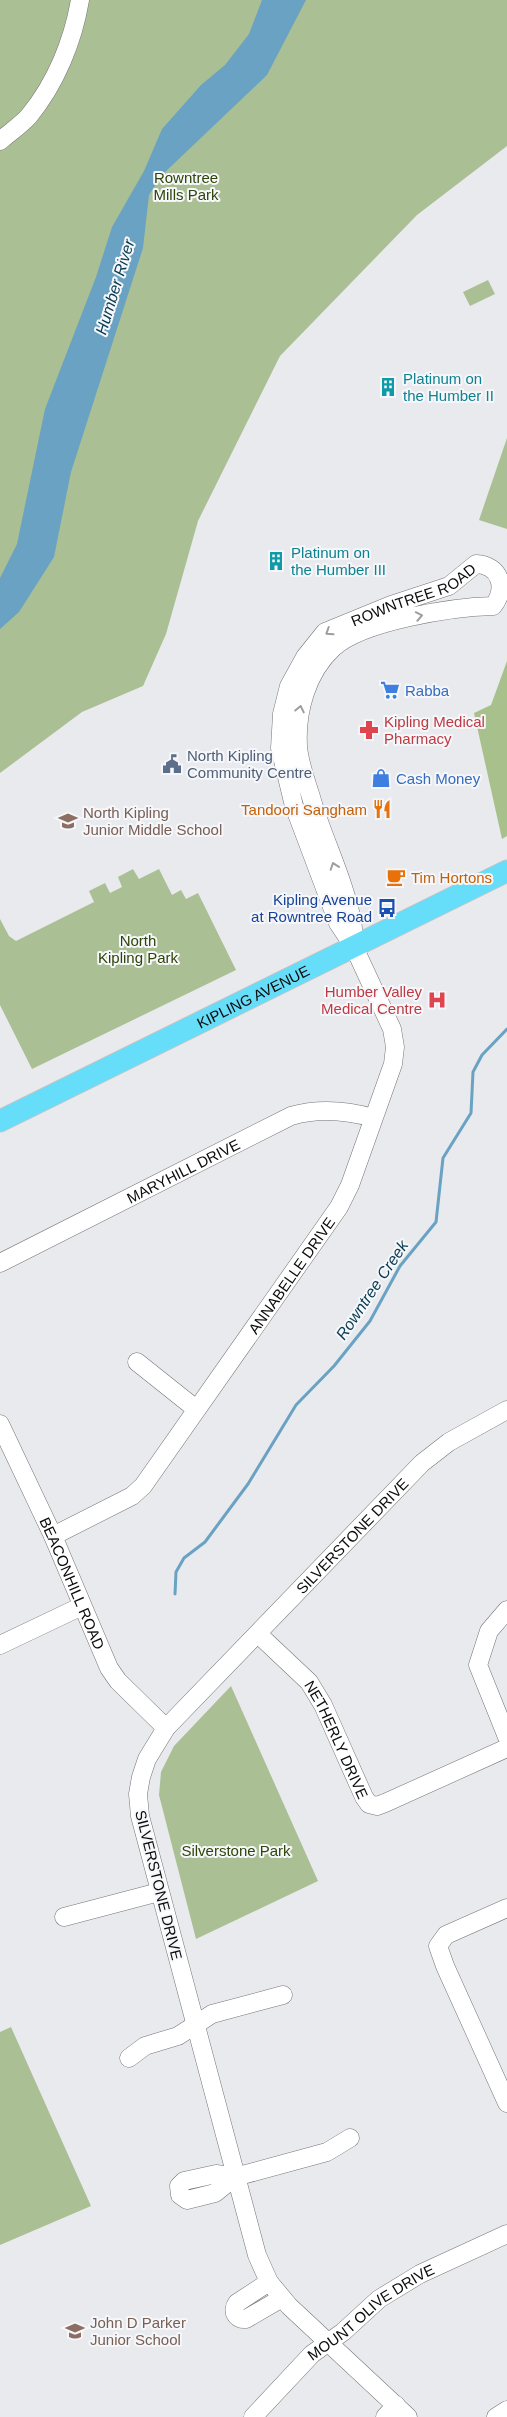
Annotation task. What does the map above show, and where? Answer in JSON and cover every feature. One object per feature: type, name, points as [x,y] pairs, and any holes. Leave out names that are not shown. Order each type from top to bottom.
[{"type":"main road","name":"KIPLING AVENUE","points":[[0,1121],[507,871]]},
{"type":"street","points":[[0,142],[28,117],[52,82],[75,28],[80,0]]},
{"type":"street","name":"ROWNTREE ROAD","points":[[476,564],[485,565],[498,571],[503,581],[502,594],[493,606],[471,607],[393,621],[359,633],[333,648],[316,671],[304,696],[299,713],[298,747],[311,800],[352,916],[354,946],[338,922],[294,806],[280,748],[282,714],[293,679],[305,657],[325,632],[391,605],[449,586],[476,564]]},
{"type":"street","points":[[294,806],[311,800]]},
{"type":"street","name":"ANNABELLE DRIVE","points":[[53,1536],[132,1496],[152,1475],[196,1409],[339,1208],[350,1185],[393,1064],[395,1047],[392,1029],[354,946]]},
{"type":"street","name":"MARYHILL DRIVE","points":[[0,1263],[291,1116],[314,1110],[358,1114],[373,1118]]},
{"type":"street","points":[[137,1362],[196,1409]]},
{"type":"street","name":"SILVERSTONE DRIVE","points":[[396,2413],[328,2342],[282,2298],[269,2282],[257,2255],[159,1892],[140,1816],[138,1794],[147,1759],[166,1728],[422,1463],[472,1428],[507,1410]]},
{"type":"street","name":"BEACONHILL ROAD","points":[[0,1424],[53,1536],[110,1668],[118,1681],[166,1728]]},
{"type":"street","points":[[0,1645],[82,1606]]},
{"type":"street","points":[[507,1610],[489,1631],[478,1665],[507,1737]]},
{"type":"street","name":"NETHERLY DRIVE","points":[[258,1634],[309,1682],[323,1705],[364,1797],[369,1804],[377,1806],[385,1803],[507,1748]]},
{"type":"street","points":[[64,1917],[159,1892]]},
{"type":"street","points":[[507,1908],[446,1935],[438,1946],[445,1966],[501,2072],[507,2102]]},
{"type":"street","points":[[129,2058],[145,2046],[178,2036],[217,2013],[283,1995]]},
{"type":"street","points":[[235,2177],[328,2152],[350,2138]]},
{"type":"street","name":"MOUNT OLIVE DRIVE","points":[[253,2417],[312,2354],[397,2287],[420,2274],[507,2234]]},
{"type":"street","points":[[269,2282],[238,2303],[234,2309],[235,2315],[240,2319],[246,2319],[282,2298]]},
{"type":"street","points":[[496,2417],[507,2410]]},
{"type":"green space","name":"Rowntree Mills Park","points":[[0,0],[507,0],[507,146],[417,215],[280,356],[198,521],[166,634],[143,686],[82,712],[0,773]]},
{"type":"green space","points":[[488,280],[495,294],[470,306],[463,292]]},
{"type":"green space","points":[[507,438],[507,529],[479,520]]},
{"type":"green space","points":[[507,661],[507,836],[502,839],[474,713],[491,705]]},
{"type":"green space","name":"North Kipling Park","points":[[133,869],[139,879],[159,869],[172,895],[181,890],[186,899],[198,893],[236,970],[32,1069],[0,1005],[0,919],[9,936],[16,941],[94,902],[89,891],[105,883],[110,893],[122,887],[118,877]]},
{"type":"green space","name":"Silverstone Park","points":[[231,1686],[318,1881],[196,1939],[159,1795],[161,1772],[174,1746]]},
{"type":"green space","points":[[11,2027],[91,2206],[0,2245],[0,2032]]},
{"type":"water","name":"Humber River","points":[[262,0],[306,0],[267,75],[162,175],[149,195],[143,248],[71,472],[54,557],[19,612],[0,629],[0,578],[17,544],[45,409],[96,277],[112,227],[144,171],[162,129],[201,85],[225,65],[249,34]]},
{"type":"waterway","name":"Rowntree Creek","points":[[175,1594],[176,1572],[184,1558],[205,1542],[248,1484],[296,1405],[334,1366],[370,1321],[400,1266],[436,1222],[443,1158],[471,1113],[473,1072],[482,1055],[507,1029]]},
{"type":"place","name":"Platinum on the Humber II","points":[[388,387]]},
{"type":"place","name":"Platinum on the Humber III","points":[[276,561]]},
{"type":"place","name":"Rabba","points":[[390,690]]},
{"type":"place","name":"Kipling Medical Pharmacy","points":[[369,730]]},
{"type":"place","name":"North Kipling Community Centre","points":[[172,764]]},
{"type":"place","name":"Cash Money","points":[[381,778]]},
{"type":"place","name":"Tandoori Sangham","points":[[382,809]]},
{"type":"place","name":"North Kipling Junior Middle School","points":[[68,821]]},
{"type":"place","name":"Tim Hortons","points":[[396,877]]},
{"type":"place","name":"Kipling Avenue at Rowntree Road","points":[[387,908]]},
{"type":"place","name":"Humber Valley Medical Centre","points":[[437,1000]]},
{"type":"place","name":"John D Parker Junior School","points":[[75,2331]]}]
